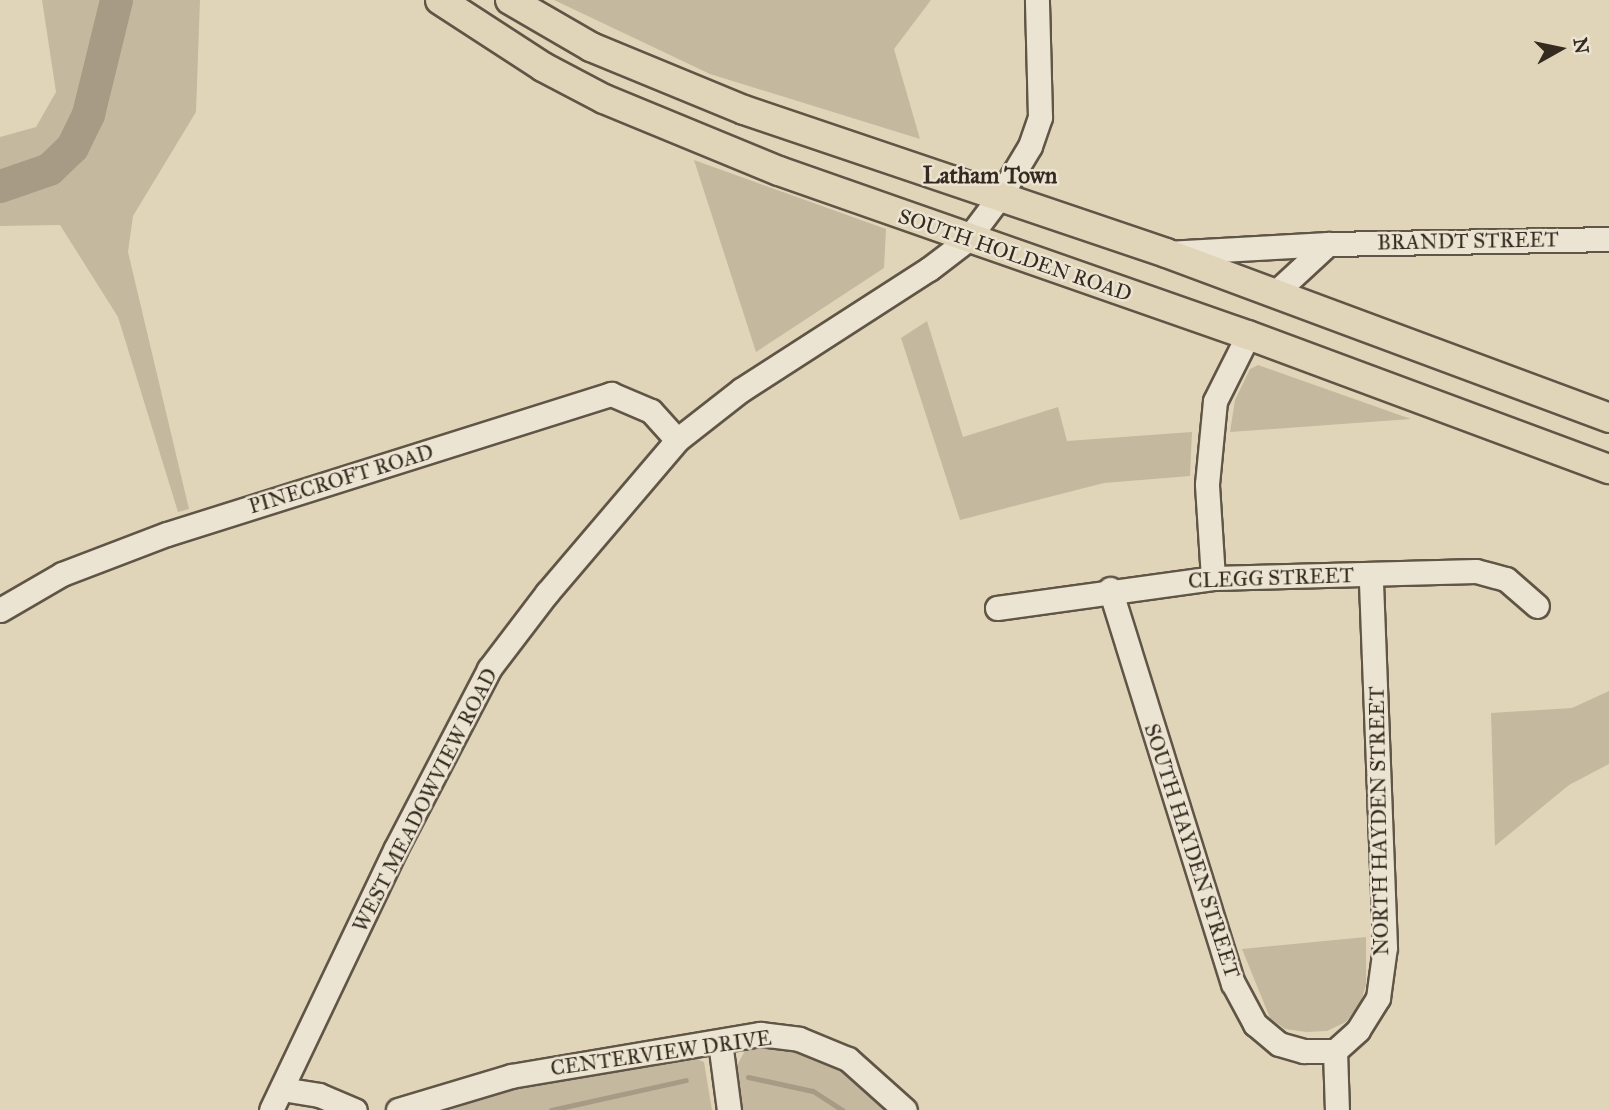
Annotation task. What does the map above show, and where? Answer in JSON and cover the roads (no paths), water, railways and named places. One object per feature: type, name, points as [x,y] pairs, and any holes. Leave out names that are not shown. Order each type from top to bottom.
[{"type":"main road","name":"SOUTH HOLDEN ROAD","points":[[440,0],[543,67],[604,99],[779,171],[967,240],[1248,335],[1609,469]]},
{"type":"main road","points":[[510,0],[591,47],[656,76],[1276,292],[1609,418]]},
{"type":"street","name":"WEST MEADOWVIEW ROAD","points":[[276,1100],[396,848],[489,669],[547,593],[677,440],[741,390],[915,280],[967,240],[1000,196],[1030,146],[1040,117],[1037,0]]},
{"type":"street","name":"BRANDT STREET","points":[[1166,253],[1328,244],[1609,239]]},
{"type":"street","points":[[1276,292],[1328,244]]},
{"type":"street","points":[[1213,578],[1207,484],[1215,401],[1248,335]]},
{"type":"street","name":"PINECROFT ROAD","points":[[0,610],[62,574],[167,534],[611,394],[651,411],[677,440]]},
{"type":"street","name":"CLEGG STREET","points":[[997,608],[1110,589],[1213,578],[1476,572],[1506,579],[1537,606]]},
{"type":"street","name":"NORTH HAYDEN STREET","points":[[1335,1051],[1358,1030],[1378,998],[1385,947],[1371,575]]},
{"type":"street","name":"SOUTH HAYDEN STREET","points":[[1110,589],[1233,983],[1255,1024],[1279,1044],[1304,1051],[1335,1051]]},
{"type":"street","name":"CENTERVIEW DRIVE","points":[[398,1110],[511,1076],[760,1034],[799,1039],[826,1048],[855,1065],[905,1110]]},
{"type":"street","points":[[720,1042],[729,1110]]},
{"type":"street","points":[[1335,1051],[1338,1110]]},
{"type":"street","points":[[276,1100],[319,1095],[355,1110]]},
{"type":"street","points":[[276,1100],[299,1110]]},
{"type":"waterway","points":[[0,186],[49,169],[72,147],[88,114],[116,0]]},
{"type":"waterway","points":[[748,1077],[813,1091],[842,1110]]},
{"type":"waterway","points":[[551,1110],[686,1080]]},
{"type":"district","name":"Latham Town","points":[[990,175]]}]
